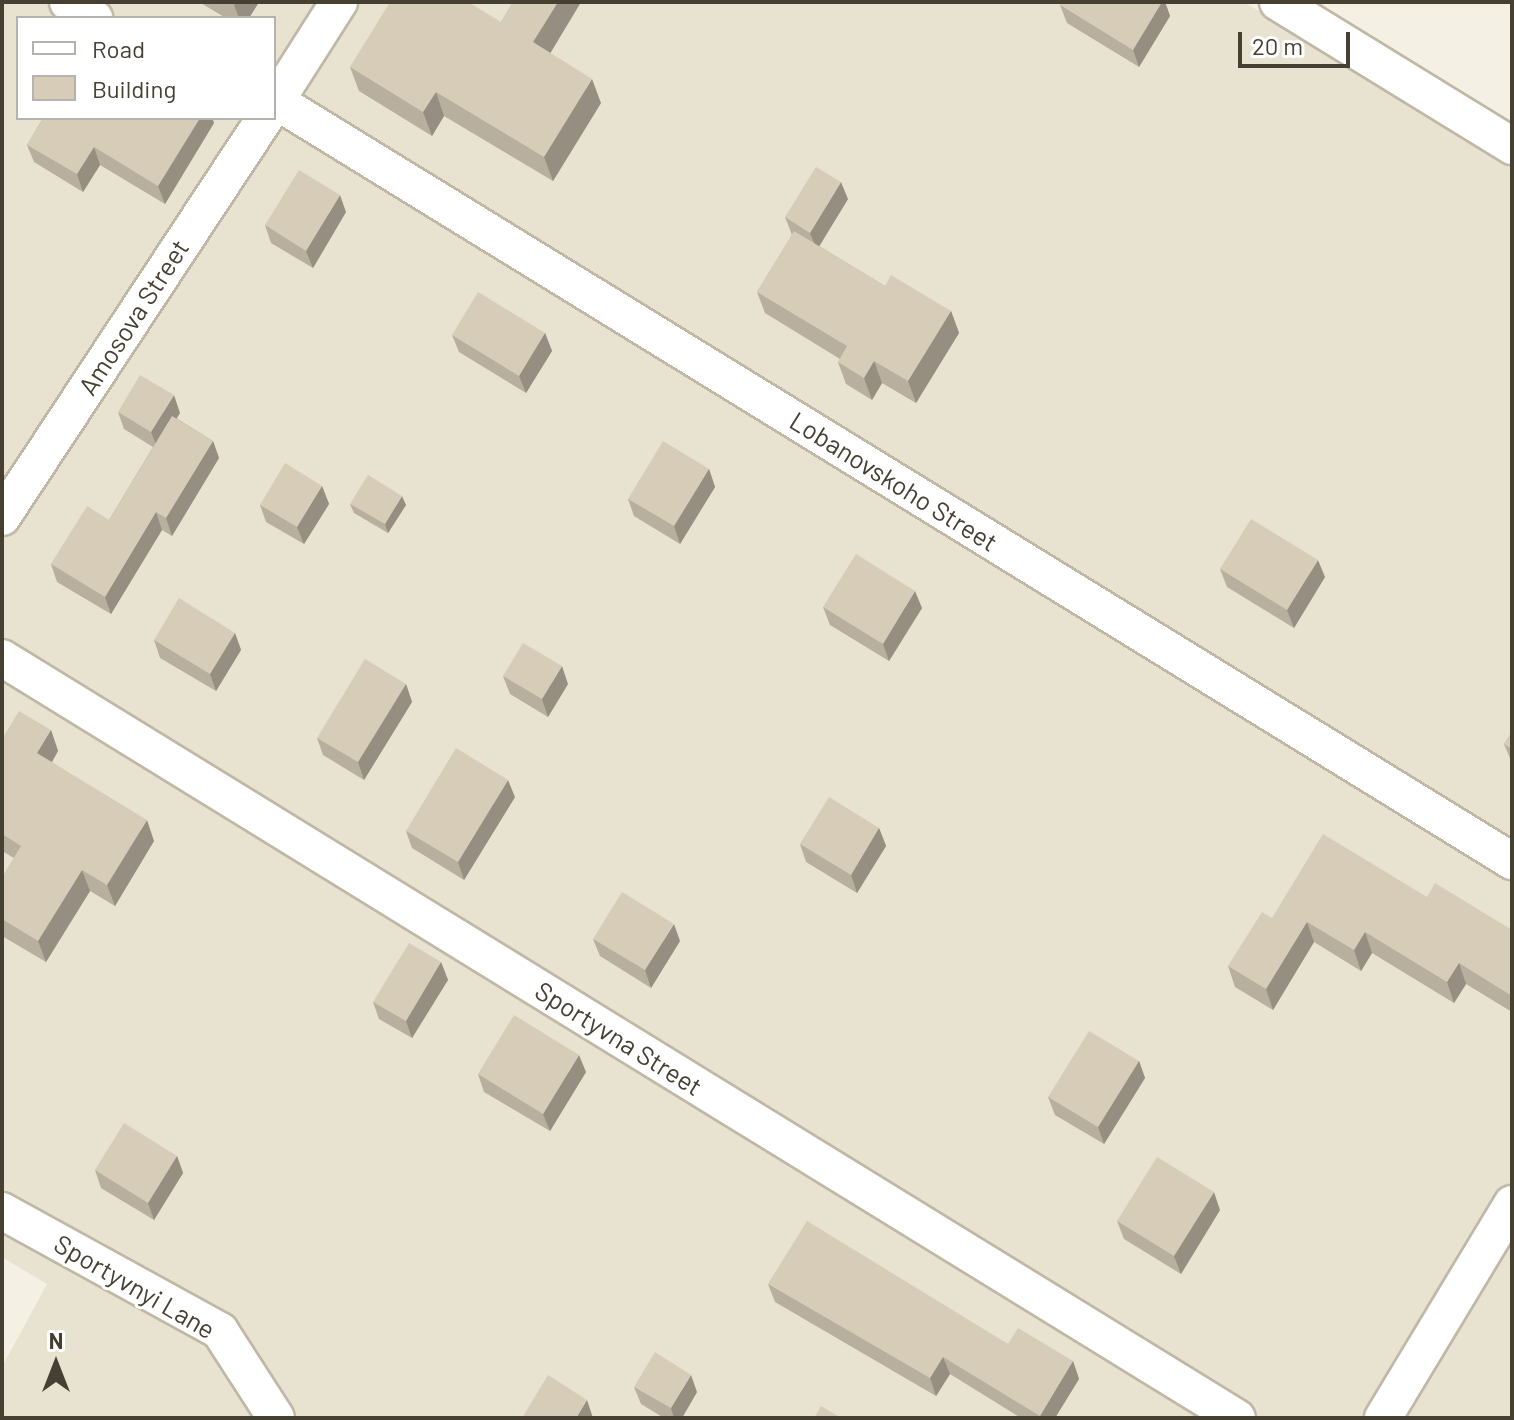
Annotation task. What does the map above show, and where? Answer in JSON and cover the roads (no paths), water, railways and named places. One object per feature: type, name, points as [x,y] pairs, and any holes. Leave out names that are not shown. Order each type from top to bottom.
[{"type":"street","points":[[68,2],[91,16]]},
{"type":"street","name":"Amosova Street","points":[[276,98],[339,2]]},
{"type":"street","points":[[1278,2],[1512,146]]},
{"type":"street","name":"Lobanovskoho Street","points":[[276,119],[1512,861]]},
{"type":"street","name":"Amosova Street","points":[[2,517],[261,120]]},
{"type":"street","name":"Sportyvna Street","points":[[2,658],[1237,1418]]},
{"type":"street","points":[[1383,1418],[1512,1204]]},
{"type":"street","name":"Sportyvnyi Lane","points":[[2,1211],[220,1331],[276,1418]]}]
